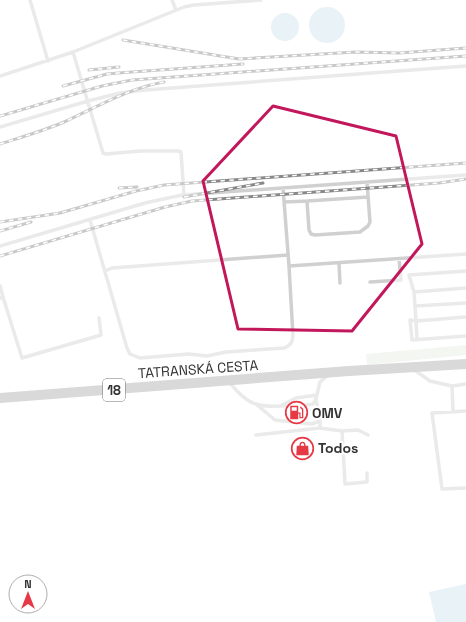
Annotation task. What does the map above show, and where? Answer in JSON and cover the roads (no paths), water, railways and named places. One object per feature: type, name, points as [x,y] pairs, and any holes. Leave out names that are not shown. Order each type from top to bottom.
[{"type":"main road","name":"18","points":[[411,368],[466,364]]},
{"type":"main road","name":"TATRANSKÁ CESTA","points":[[0,398],[349,371],[411,368]]},
{"type":"lane","points":[[30,0],[48,61]]},
{"type":"lane","points":[[172,0],[176,10]]},
{"type":"lane","points":[[0,76],[73,52],[176,10],[194,5],[261,0]]},
{"type":"lane","points":[[73,52],[103,153],[174,150],[181,152],[184,195]]},
{"type":"lane","points":[[0,127],[120,93],[466,66]]},
{"type":"lane","points":[[0,246],[166,197],[466,175]]},
{"type":"lane","points":[[307,201],[309,230],[311,234],[315,236],[360,232],[368,226],[370,222],[367,182]]},
{"type":"lane","points":[[90,220],[130,354],[140,358],[189,354],[207,356],[226,352],[284,348],[290,346],[293,342],[294,336],[283,188]]},
{"type":"lane","points":[[284,202],[368,197]]},
{"type":"lane","points":[[289,266],[466,254]]},
{"type":"lane","points":[[105,271],[112,268],[288,255]]},
{"type":"lane","points":[[370,282],[401,280],[399,259]]},
{"type":"lane","points":[[339,263],[340,283]]},
{"type":"lane","points":[[466,271],[409,275],[414,292],[417,340],[466,336]]},
{"type":"lane","points":[[0,286],[2,298],[22,358],[101,335],[99,318]]},
{"type":"lane","points":[[414,292],[466,288]]},
{"type":"lane","points":[[415,306],[466,303]]},
{"type":"lane","points":[[416,321],[466,317]]},
{"type":"lane","points":[[411,368],[430,381],[452,386],[466,384]]},
{"type":"lane","points":[[306,405],[313,404],[317,397],[320,382],[330,373]]},
{"type":"lane","points":[[228,381],[246,398],[256,404],[275,420],[312,424],[320,421]]},
{"type":"lane","points":[[452,386],[453,411]]},
{"type":"lane","points":[[282,406],[296,398],[317,397]]},
{"type":"lane","points":[[317,397],[320,428]]},
{"type":"lane","points":[[256,404],[282,406],[294,405]]},
{"type":"lane","points":[[466,411],[432,413],[442,489],[466,488]]},
{"type":"lane","points":[[256,435],[320,428],[342,431],[358,430],[368,435]]},
{"type":"lane","points":[[342,431],[345,484],[367,482],[367,473]]},
{"type":"water","points":[[331,7],[340,12],[344,18],[344,32],[340,38],[331,43],[323,43],[314,38],[310,32],[309,21],[314,12],[320,8]]},
{"type":"water","points":[[285,13],[291,14],[295,17],[298,21],[298,33],[295,37],[291,40],[285,41],[279,40],[275,37],[272,33],[271,27],[272,21],[275,17],[279,14]]},
{"type":"water","points":[[466,584],[466,622],[436,622],[429,592]]},
{"type":"railway","points":[[123,40],[239,59],[356,52],[399,53],[466,48]]},
{"type":"railway","points":[[0,116],[102,86],[132,80],[466,56]]},
{"type":"railway","points":[[63,86],[107,74],[243,64]]},
{"type":"railway","points":[[89,70],[119,67]]},
{"type":"railway","points":[[0,144],[64,122],[126,93],[164,82]]},
{"type":"railway","points":[[0,222],[60,213],[136,191],[164,185],[466,163]]},
{"type":"railway","points":[[0,256],[165,207],[192,201],[439,183],[466,179]]},
{"type":"railway","points":[[184,197],[263,183]]},
{"type":"railway","points":[[119,188],[137,187]]},
{"type":"railway","points":[[0,231],[31,222]]},
{"type":"place","name":"OMV","points":[[296,413]]},
{"type":"place","name":"Todos","points":[[303,448]]}]
